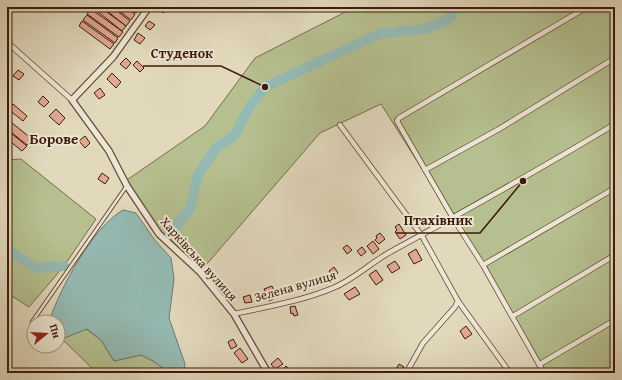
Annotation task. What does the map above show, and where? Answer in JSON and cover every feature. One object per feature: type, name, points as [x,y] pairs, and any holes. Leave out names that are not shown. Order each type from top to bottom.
[{"type":"street","points":[[7,42],[72,100],[113,57],[149,7]]},
{"type":"street","points":[[544,373],[513,316],[453,218],[397,122],[399,118],[587,7]]},
{"type":"street","points":[[425,170],[499,129],[615,58]]},
{"type":"street","name":"Харківська вулиця","points":[[72,100],[108,151],[127,186],[159,234],[200,272],[234,314],[268,373]]},
{"type":"street","name":"Зелена вулиця","points":[[234,314],[331,289],[346,283],[390,252],[422,236],[615,124]]},
{"type":"street","points":[[340,126],[422,236],[458,301],[510,373]]},
{"type":"street","points":[[483,265],[615,188]]},
{"type":"street","points":[[513,316],[615,255]]},
{"type":"street","points":[[409,368],[423,343],[455,307],[458,301]]},
{"type":"street","points":[[540,364],[615,320]]},
{"type":"lane","points":[[38,314],[127,186]]},
{"type":"green space","points":[[355,7],[615,7],[615,373],[544,373],[479,259],[381,104],[320,133],[200,272],[159,234],[124,182],[205,126],[255,58]]},
{"type":"green space","points":[[21,159],[96,219],[64,266],[29,307],[7,293],[7,160]]},
{"type":"green space","points":[[86,329],[101,340],[114,361],[141,355],[153,361],[170,373],[97,373],[66,343],[66,337]]},
{"type":"water","points":[[123,210],[136,213],[154,239],[171,258],[174,279],[169,318],[185,364],[184,373],[170,373],[153,361],[141,355],[114,361],[101,340],[87,329],[66,337],[66,314],[52,314],[61,292],[89,244],[111,219]]},
{"type":"building","points":[[92,7],[100,7],[126,26],[122,31]]},
{"type":"building","points":[[102,7],[112,7],[130,21],[126,26]]},
{"type":"building","points":[[114,7],[125,7],[135,14],[131,20]]},
{"type":"building","points":[[128,7],[140,7],[136,13]]},
{"type":"building","points":[[168,7],[163,13],[158,8]]},
{"type":"building","points":[[91,9],[123,32],[119,37],[87,14]]},
{"type":"building","points":[[87,15],[118,38],[115,43],[83,20]]},
{"type":"building","points":[[82,21],[114,44],[110,49],[79,26]]},
{"type":"building","points":[[149,21],[155,25],[150,30],[145,26]]},
{"type":"building","points":[[138,33],[145,38],[140,44],[134,40]]},
{"type":"building","points":[[126,58],[131,63],[126,69],[120,64]]},
{"type":"building","points":[[137,61],[144,68],[140,72],[133,65]]},
{"type":"building","points":[[18,70],[24,74],[19,80],[13,76]]},
{"type":"building","points":[[112,73],[121,82],[116,88],[107,79]]},
{"type":"building","points":[[100,88],[105,95],[99,99],[94,93]]},
{"type":"building","points":[[43,96],[49,102],[44,107],[38,102]]},
{"type":"building","points":[[13,104],[27,116],[23,121],[8,109]]},
{"type":"building","points":[[56,109],[65,118],[59,125],[49,116]]},
{"type":"building","points":[[7,119],[32,139],[27,145],[7,129]]},
{"type":"building","points":[[7,130],[27,146],[22,151],[7,139]]},
{"type":"building","points":[[85,136],[90,143],[85,148],[79,141]]},
{"type":"building","points":[[102,173],[109,178],[105,184],[98,179]]},
{"type":"building","points":[[399,224],[406,235],[400,239],[395,232],[397,230],[395,227]]},
{"type":"building","points":[[380,233],[385,239],[379,244],[375,240],[377,238],[376,236]]},
{"type":"building","points":[[373,241],[379,249],[373,254],[367,246]]},
{"type":"building","points":[[347,245],[352,250],[347,254],[343,248]]},
{"type":"building","points":[[362,247],[366,252],[361,256],[357,251]]},
{"type":"building","points":[[416,249],[422,260],[414,264],[408,254]]},
{"type":"building","points":[[395,261],[400,268],[392,273],[387,266]]},
{"type":"building","points":[[334,267],[338,273],[333,276],[329,271]]},
{"type":"building","points":[[376,270],[383,280],[376,285],[369,275]]},
{"type":"building","points":[[308,280],[311,286],[304,289],[302,283]]},
{"type":"building","points":[[272,286],[275,293],[271,294],[273,299],[269,301],[264,289]]},
{"type":"building","points":[[355,287],[360,294],[349,300],[344,294]]},
{"type":"building","points":[[250,295],[252,302],[245,303],[243,297]]},
{"type":"building","points":[[295,306],[298,315],[294,316],[293,313],[291,314],[290,307]]},
{"type":"building","points":[[466,326],[472,334],[465,339],[460,331]]},
{"type":"building","points":[[233,339],[237,346],[231,349],[228,342]]},
{"type":"building","points":[[240,348],[248,359],[242,363],[234,353]]},
{"type":"building","points":[[278,358],[283,364],[275,369],[271,364]]},
{"type":"building","points":[[399,364],[404,367],[401,371],[403,373],[394,373]]},
{"type":"building","points":[[286,366],[291,371],[289,373],[280,373]]},
{"type":"waterway","points":[[170,233],[190,209],[198,175],[216,148],[234,136],[252,103],[265,87],[379,34],[425,29],[448,20],[457,7]]},
{"type":"waterway","points":[[7,249],[36,268],[64,266]]},
{"type":"place","name":"Студенок","points":[[265,87]]},
{"type":"place","name":"Птахівник","points":[[523,181]]},
{"type":"district","name":"Борове","points":[[54,138]]}]
